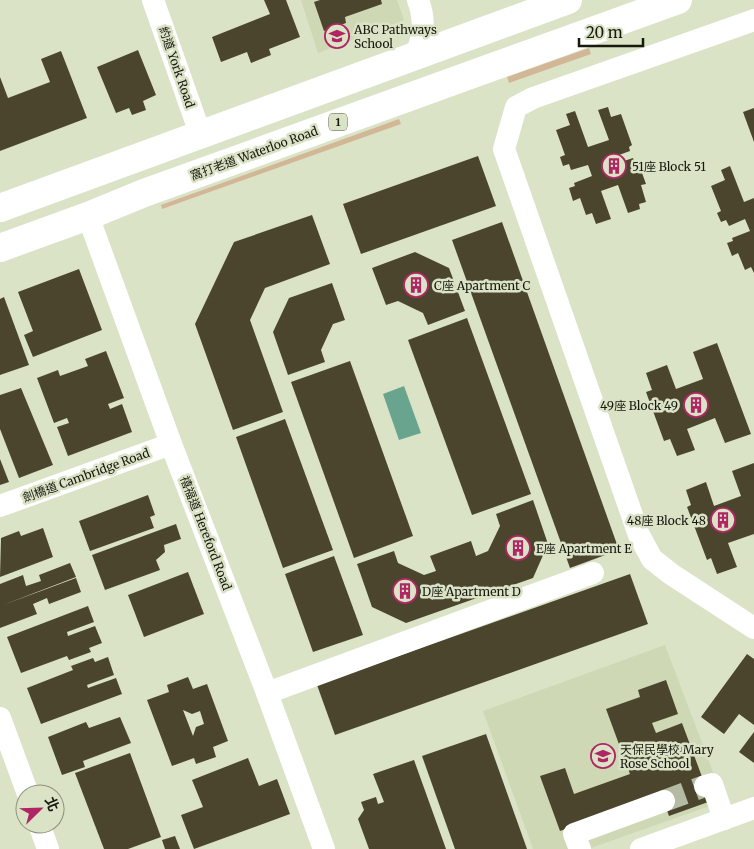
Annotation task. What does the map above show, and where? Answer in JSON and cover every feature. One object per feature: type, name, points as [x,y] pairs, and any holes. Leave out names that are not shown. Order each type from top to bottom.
[{"type":"highway","points":[[0,208],[568,0]]},
{"type":"highway","name":"窩打老道 Waterloo Road","points":[[0,248],[88,216],[144,192],[678,0]]},
{"type":"highway","points":[[47,191],[70,200],[88,216]]},
{"type":"street","name":"約道 York Road","points":[[153,0],[200,134]]},
{"type":"street","points":[[416,56],[424,33],[423,13],[418,0]]},
{"type":"street","points":[[754,20],[524,103],[516,108],[504,149],[636,526],[652,559],[671,574],[754,628]]},
{"type":"street","name":"禧福道 Hereford Road","points":[[88,216],[171,444],[267,693],[324,849]]},
{"type":"street","name":"劍橋道 Cambridge Road","points":[[0,506],[171,444]]},
{"type":"street","points":[[267,693],[593,573]]},
{"type":"street","points":[[0,718],[24,784]]},
{"type":"street","points":[[705,786],[712,784],[724,819]]},
{"type":"street","points":[[580,849],[574,834],[664,801]]},
{"type":"street","points":[[635,812],[644,848],[754,808]]},
{"type":"street","points":[[43,834],[48,849]]},
{"type":"shaded area","name":"ABC Pathways School","points":[[301,0],[397,0],[404,20],[318,53]]},
{"type":"shaded area","points":[[589,48],[591,54],[509,83],[507,77]]},
{"type":"shaded area","points":[[399,119],[401,124],[162,209],[161,205]]},
{"type":"shaded area","points":[[404,386],[421,433],[399,440],[383,394]]},
{"type":"shaded area","name":"天保民學校 Mary Rose School","points":[[665,645],[724,801],[588,849],[533,849],[483,711]]},
{"type":"building","points":[[264,0],[286,0],[300,37],[269,49],[271,55],[251,63],[247,52],[221,62],[212,37],[270,14]]},
{"type":"building","points":[[320,0],[381,0],[382,4],[345,17],[346,23],[324,31],[314,2]]},
{"type":"building","points":[[138,50],[156,95],[143,101],[146,110],[132,115],[129,108],[116,113],[97,67]]},
{"type":"building","points":[[61,51],[87,118],[0,151],[0,77],[8,98],[50,82],[41,59]]},
{"type":"building","name":"51座 Block 51","points":[[608,107],[611,117],[621,114],[632,145],[629,147],[630,151],[619,155],[621,162],[633,158],[635,163],[638,162],[646,184],[641,185],[646,202],[639,204],[640,209],[628,213],[618,185],[601,191],[611,219],[596,224],[592,213],[586,215],[580,198],[573,201],[569,188],[575,186],[574,183],[592,176],[588,165],[571,170],[569,164],[563,166],[560,157],[565,155],[556,130],[570,125],[566,114],[575,111],[588,147],[609,140],[598,110]]},
{"type":"building","points":[[754,108],[754,142],[743,112]]},
{"type":"building","points":[[478,156],[496,206],[361,254],[343,204]]},
{"type":"building","points":[[730,166],[744,202],[754,198],[754,273],[751,267],[745,270],[738,253],[732,256],[727,243],[733,241],[732,238],[750,231],[745,219],[729,226],[726,220],[721,222],[717,213],[721,211],[711,186],[725,180],[721,170]]},
{"type":"building","points":[[312,215],[330,264],[265,288],[250,320],[283,412],[233,430],[195,324],[234,242]]},
{"type":"building","points":[[502,222],[619,550],[570,568],[452,240]]},
{"type":"building","name":"C座 Apartment C","points":[[415,252],[449,268],[465,311],[428,325],[423,313],[398,301],[386,305],[372,268]]},
{"type":"building","points":[[79,269],[102,330],[33,357],[24,335],[33,331],[18,292]]},
{"type":"building","points":[[332,283],[345,320],[333,324],[321,350],[325,362],[288,375],[273,332],[289,298]]},
{"type":"building","points":[[4,297],[29,365],[0,375],[0,299]]},
{"type":"building","points":[[467,318],[531,494],[472,515],[408,340]]},
{"type":"building","name":"49座 Block 49","points":[[717,343],[751,434],[725,443],[715,418],[687,429],[695,450],[677,456],[670,439],[664,441],[646,392],[652,390],[646,373],[667,365],[676,389],[703,379],[693,352]]},
{"type":"building","points":[[106,351],[124,398],[108,404],[110,409],[122,404],[132,432],[68,456],[57,427],[69,423],[67,418],[54,423],[37,378],[58,370],[60,376],[88,366],[85,359]]},
{"type":"building","points":[[350,361],[413,536],[354,558],[291,382]]},
{"type":"building","points":[[21,388],[53,465],[19,478],[0,429],[0,395]]},
{"type":"building","points":[[285,419],[333,550],[283,568],[236,437]]},
{"type":"building","points":[[0,459],[9,482],[0,485]]},
{"type":"building","name":"48座 Block 48","points":[[754,463],[754,534],[728,543],[737,567],[717,574],[711,558],[707,560],[687,507],[691,505],[686,490],[706,482],[714,506],[741,496],[732,471]]},
{"type":"building","points":[[148,495],[155,515],[150,517],[154,528],[90,551],[79,521]]},
{"type":"building","points":[[533,500],[548,544],[533,578],[406,623],[372,607],[357,564],[394,551],[398,563],[424,575],[436,571],[430,556],[471,541],[476,556],[488,551],[500,526],[496,514]]},
{"type":"building","points":[[176,524],[181,539],[164,545],[165,552],[156,560],[160,570],[105,590],[92,555]]},
{"type":"building","points":[[43,528],[53,557],[0,577],[1,538],[19,531],[21,536]]},
{"type":"building","points":[[334,556],[363,635],[313,652],[285,574]]},
{"type":"building","points":[[70,563],[76,577],[3,605],[76,578],[81,592],[49,604],[47,598],[33,604],[37,614],[0,628],[0,584],[23,575],[26,586],[41,581],[39,575]]},
{"type":"building","points":[[188,572],[204,614],[144,637],[128,595]]},
{"type":"building","points":[[630,574],[648,624],[335,735],[317,685]]},
{"type":"building","points":[[88,606],[94,622],[67,632],[68,636],[95,626],[102,643],[89,648],[91,652],[69,660],[67,656],[21,673],[7,637]]},
{"type":"building","points":[[747,654],[754,659],[754,725],[739,714],[724,734],[701,717]]},
{"type":"building","points":[[108,657],[114,675],[87,685],[88,688],[116,678],[122,694],[41,724],[27,688],[73,670],[71,666],[93,658],[95,662]]},
{"type":"building","points":[[188,677],[193,689],[207,684],[228,741],[213,747],[216,757],[196,764],[194,758],[172,766],[147,700],[169,692],[167,685]],"holes":[[[183,710],[192,714],[200,711],[204,724],[196,727],[193,736]]]},
{"type":"building","points":[[666,680],[678,714],[652,723],[656,733],[682,723],[711,801],[669,816],[661,794],[560,831],[540,776],[565,768],[574,794],[630,774],[606,709],[640,697],[638,690]]},
{"type":"building","points":[[120,717],[131,743],[83,761],[85,767],[62,775],[48,737],[86,722],[89,728]]},
{"type":"building","points":[[754,732],[754,763],[739,752]]},
{"type":"building","points":[[486,734],[527,849],[455,849],[422,756]]},
{"type":"building","points":[[130,753],[161,837],[128,849],[104,849],[75,773]]},
{"type":"building","points":[[248,758],[259,786],[277,779],[290,814],[194,849],[181,815],[203,807],[192,780]]},
{"type":"building","points":[[414,760],[446,849],[369,849],[358,819],[364,810],[361,802],[376,797],[378,804],[384,802],[373,774]]},
{"type":"building","points":[[175,836],[180,849],[165,849],[162,840]]},
{"type":"tunnel","points":[[664,801],[705,786]]},
{"type":"place","name":"ABC Pathways School","points":[[337,36]]},
{"type":"place","name":"51座 Block 51","points":[[614,166]]},
{"type":"place","name":"C座 Apartment C","points":[[416,285]]},
{"type":"place","name":"49座 Block 49","points":[[696,405]]},
{"type":"place","name":"48座 Block 48","points":[[723,520]]},
{"type":"place","name":"E座 Apartment E","points":[[518,548]]},
{"type":"place","name":"D座 Apartment D","points":[[405,591]]},
{"type":"place","name":"天保民學校 Mary Rose School","points":[[603,756]]}]
